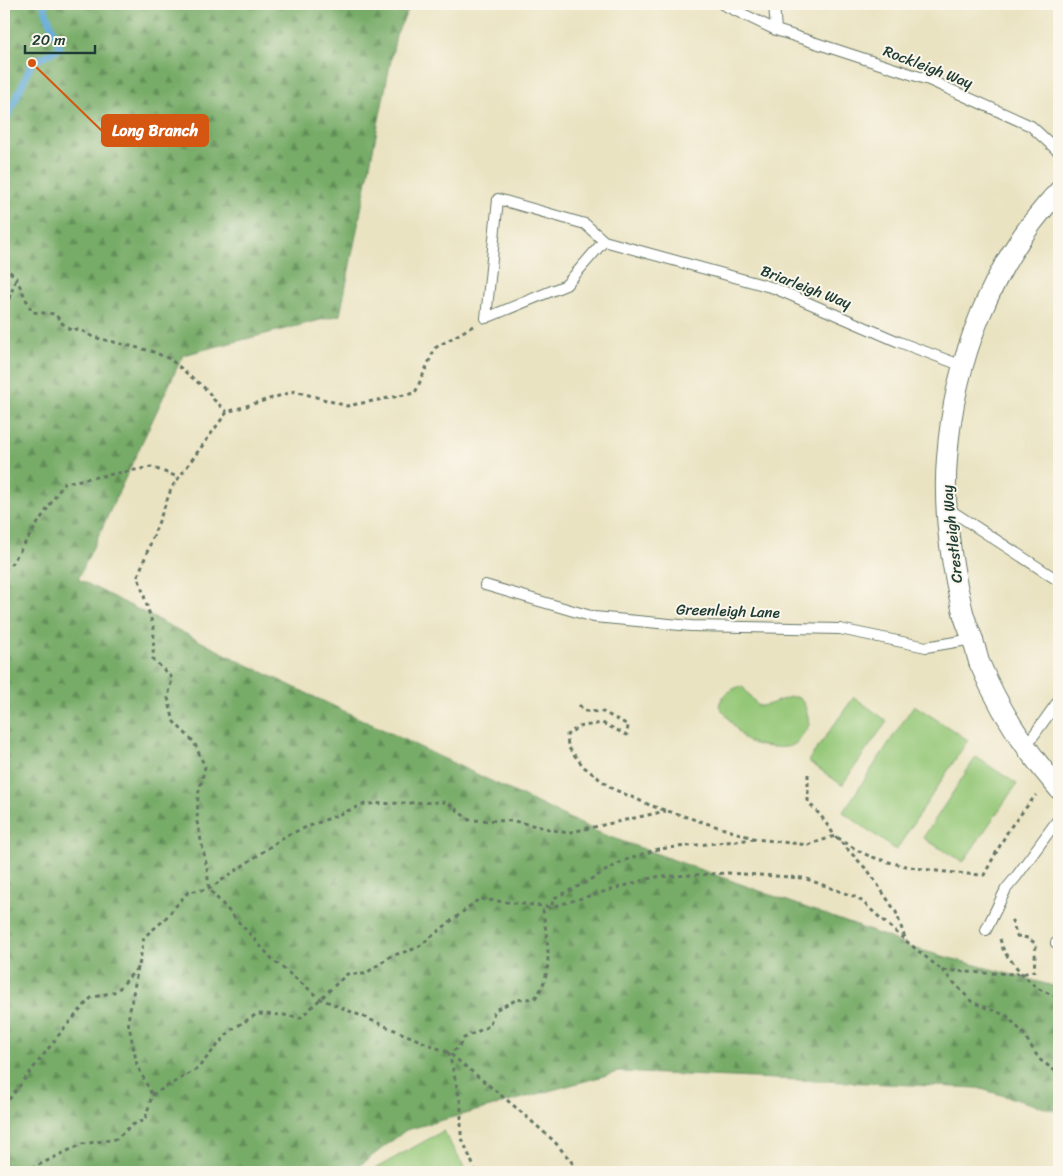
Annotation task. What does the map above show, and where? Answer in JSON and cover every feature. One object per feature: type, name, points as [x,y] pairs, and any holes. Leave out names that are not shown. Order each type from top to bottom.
[{"type":"street","name":"Crestleigh Way","points":[[1059,191],[1039,212],[1025,232],[999,274],[977,323],[963,366],[952,412],[947,458],[947,508],[953,566],[962,610],[979,661],[996,697],[1026,746],[1059,789]]},
{"type":"lane","name":"Rockleigh Way","points":[[722,4],[776,30],[929,80],[1031,126],[1059,152]]},
{"type":"lane","points":[[774,4],[776,30]]},
{"type":"lane","points":[[498,199],[586,224],[604,241],[566,285],[486,318],[498,199]]},
{"type":"lane","name":"Briarleigh Way","points":[[604,241],[774,288],[913,347],[963,366]]},
{"type":"lane","points":[[947,508],[1059,581]]},
{"type":"lane","name":"Greenleigh Lane","points":[[485,586],[594,617],[691,626],[840,630],[926,647],[972,639]]},
{"type":"lane","points":[[1026,746],[1059,700]]},
{"type":"lane","points":[[986,930],[1006,888],[1059,818]]},
{"type":"path","points":[[4,266],[16,278],[32,312],[55,314],[71,330],[79,329],[92,336],[151,351],[170,359],[208,391],[213,399],[227,412]]},
{"type":"path","points":[[4,314],[16,278]]},
{"type":"path","points":[[486,318],[435,348],[415,393],[347,406],[295,391],[227,412],[172,486],[138,576],[154,630],[153,659],[172,678],[168,698],[174,722],[194,742],[205,767],[198,796],[197,822],[207,868],[209,888],[274,961],[321,999],[449,1053],[554,1141],[580,1172]]},
{"type":"path","points":[[4,570],[10,566],[64,483],[151,467],[178,477]]},
{"type":"path","points":[[579,706],[585,711],[602,712],[628,725],[627,735],[602,723],[578,727],[566,735],[568,747],[584,767],[611,788],[666,811],[756,840]]},
{"type":"path","points":[[808,774],[808,802],[835,836],[868,872],[896,912],[906,941]]},
{"type":"path","points":[[551,907],[554,898],[623,860],[658,849],[756,840],[808,845],[835,836],[863,853],[886,862],[961,874],[984,875],[1010,829],[1036,795]]},
{"type":"path","points":[[24,1172],[82,1144],[116,1139],[132,1125],[145,1120],[152,1095],[137,1065],[128,1021],[144,937],[163,920],[188,892],[209,888],[286,835],[365,804],[447,802],[469,820],[514,821],[568,833],[666,811]]},
{"type":"path","points":[[449,1053],[458,1048],[464,1038],[489,1026],[495,1010],[516,1000],[534,998],[540,991],[546,977],[548,962],[543,911],[551,907],[655,877],[728,873],[804,878],[858,898],[942,970],[972,1002],[1007,1016],[1023,1033],[1039,1059],[1054,1070],[1059,1071]]},
{"type":"path","points":[[152,1095],[196,1069],[231,1030],[257,1014],[284,1015],[300,1018],[347,974],[365,974],[391,956],[417,948],[479,900],[551,907]]},
{"type":"path","points":[[942,970],[1022,974],[1034,971],[1036,944],[1028,938],[1017,936],[1010,916],[1003,916]]},
{"type":"path","points":[[1000,938],[1004,952],[1022,974],[1037,988],[1059,998]]},
{"type":"path","points":[[4,1106],[65,1027],[91,998],[117,991],[139,966]]},
{"type":"path","points":[[449,1053],[461,1105],[461,1136],[476,1172]]},
{"type":"green space","points":[[4,4],[411,4],[396,35],[340,315],[183,355],[78,579],[239,661],[602,834],[890,938],[909,947],[1057,987],[1059,990],[1059,1112],[978,1088],[618,1072],[406,1130],[351,1172],[4,1172]]},
{"type":"green space","points":[[742,686],[758,706],[791,697],[797,697],[802,701],[809,725],[795,744],[784,747],[762,746],[745,740],[719,706],[722,699],[728,693],[734,688]]},
{"type":"green space","points":[[854,697],[887,721],[842,785],[808,761]]},
{"type":"green space","points":[[914,705],[968,740],[896,850],[843,812]]},
{"type":"green space","points":[[976,757],[1017,784],[963,862],[923,838]]},
{"type":"green space","points":[[443,1131],[467,1172],[369,1172]]},
{"type":"waterway","points":[[4,125],[32,63],[60,48],[43,4]]},
{"type":"place","name":"Long Branch","points":[[32,63]]}]
